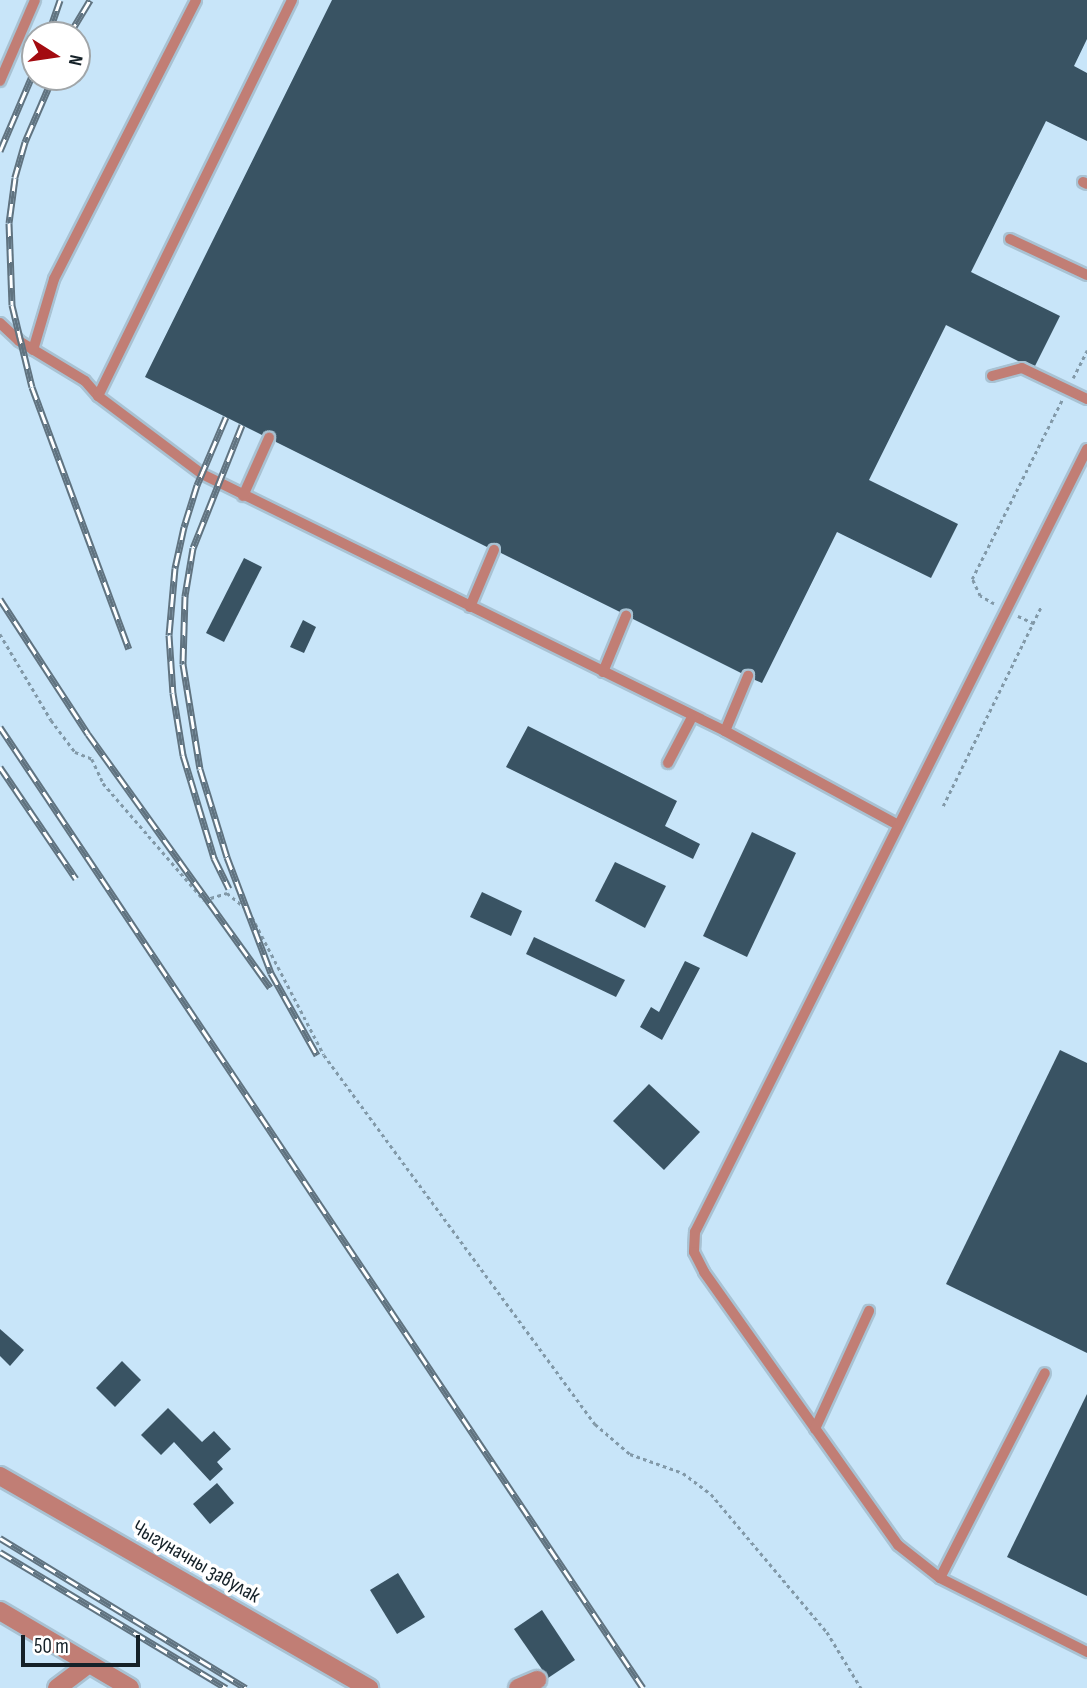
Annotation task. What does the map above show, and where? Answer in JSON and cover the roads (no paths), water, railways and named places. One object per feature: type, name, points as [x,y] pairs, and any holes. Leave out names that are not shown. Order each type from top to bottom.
[{"type":"street","name":"Чыгуначны завулак","points":[[0,1476],[369,1688]]},
{"type":"street","points":[[0,1611],[130,1688]]},
{"type":"street","points":[[57,1688],[89,1664]]},
{"type":"street","points":[[518,1688],[537,1680]]},
{"type":"lane","points":[[0,81],[35,0]]},
{"type":"lane","points":[[33,349],[54,279],[196,0]]},
{"type":"lane","points":[[98,396],[292,0]]},
{"type":"lane","points":[[1010,239],[1087,275]]},
{"type":"lane","points":[[0,323],[33,349],[85,381],[98,396],[202,474],[692,717],[726,731],[898,825]]},
{"type":"lane","points":[[992,376],[1022,368],[1087,399]]},
{"type":"lane","points":[[243,496],[269,438]]},
{"type":"lane","points":[[1087,449],[695,1232],[695,1252],[704,1272],[898,1545],[940,1578],[1087,1652]]},
{"type":"lane","points":[[470,607],[494,550]]},
{"type":"lane","points":[[603,672],[626,616]]},
{"type":"lane","points":[[726,731],[748,677]]},
{"type":"lane","points":[[668,764],[692,717]]},
{"type":"lane","points":[[815,1429],[869,1311]]},
{"type":"lane","points":[[940,1578],[1045,1373]]},
{"type":"railway","points":[[53,21],[60,0]]},
{"type":"railway","points":[[77,21],[90,0]]},
{"type":"railway","points":[[0,151],[26,91]]},
{"type":"railway","points":[[47,91],[25,142],[15,178],[9,223],[12,305],[32,387],[129,649]]},
{"type":"railway","points":[[226,417],[197,485],[184,527],[175,568],[169,635],[173,693],[183,755],[214,858],[229,889]]},
{"type":"railway","points":[[242,425],[193,548],[185,596],[183,664],[200,769],[227,857],[271,973],[317,1055]]},
{"type":"railway","points":[[0,599],[88,734],[270,987]]},
{"type":"railway","points":[[0,727],[643,1688]]},
{"type":"railway","points":[[0,767],[76,879]]},
{"type":"railway","points":[[0,1538],[246,1688]]},
{"type":"railway","points":[[0,1552],[226,1688]]}]
